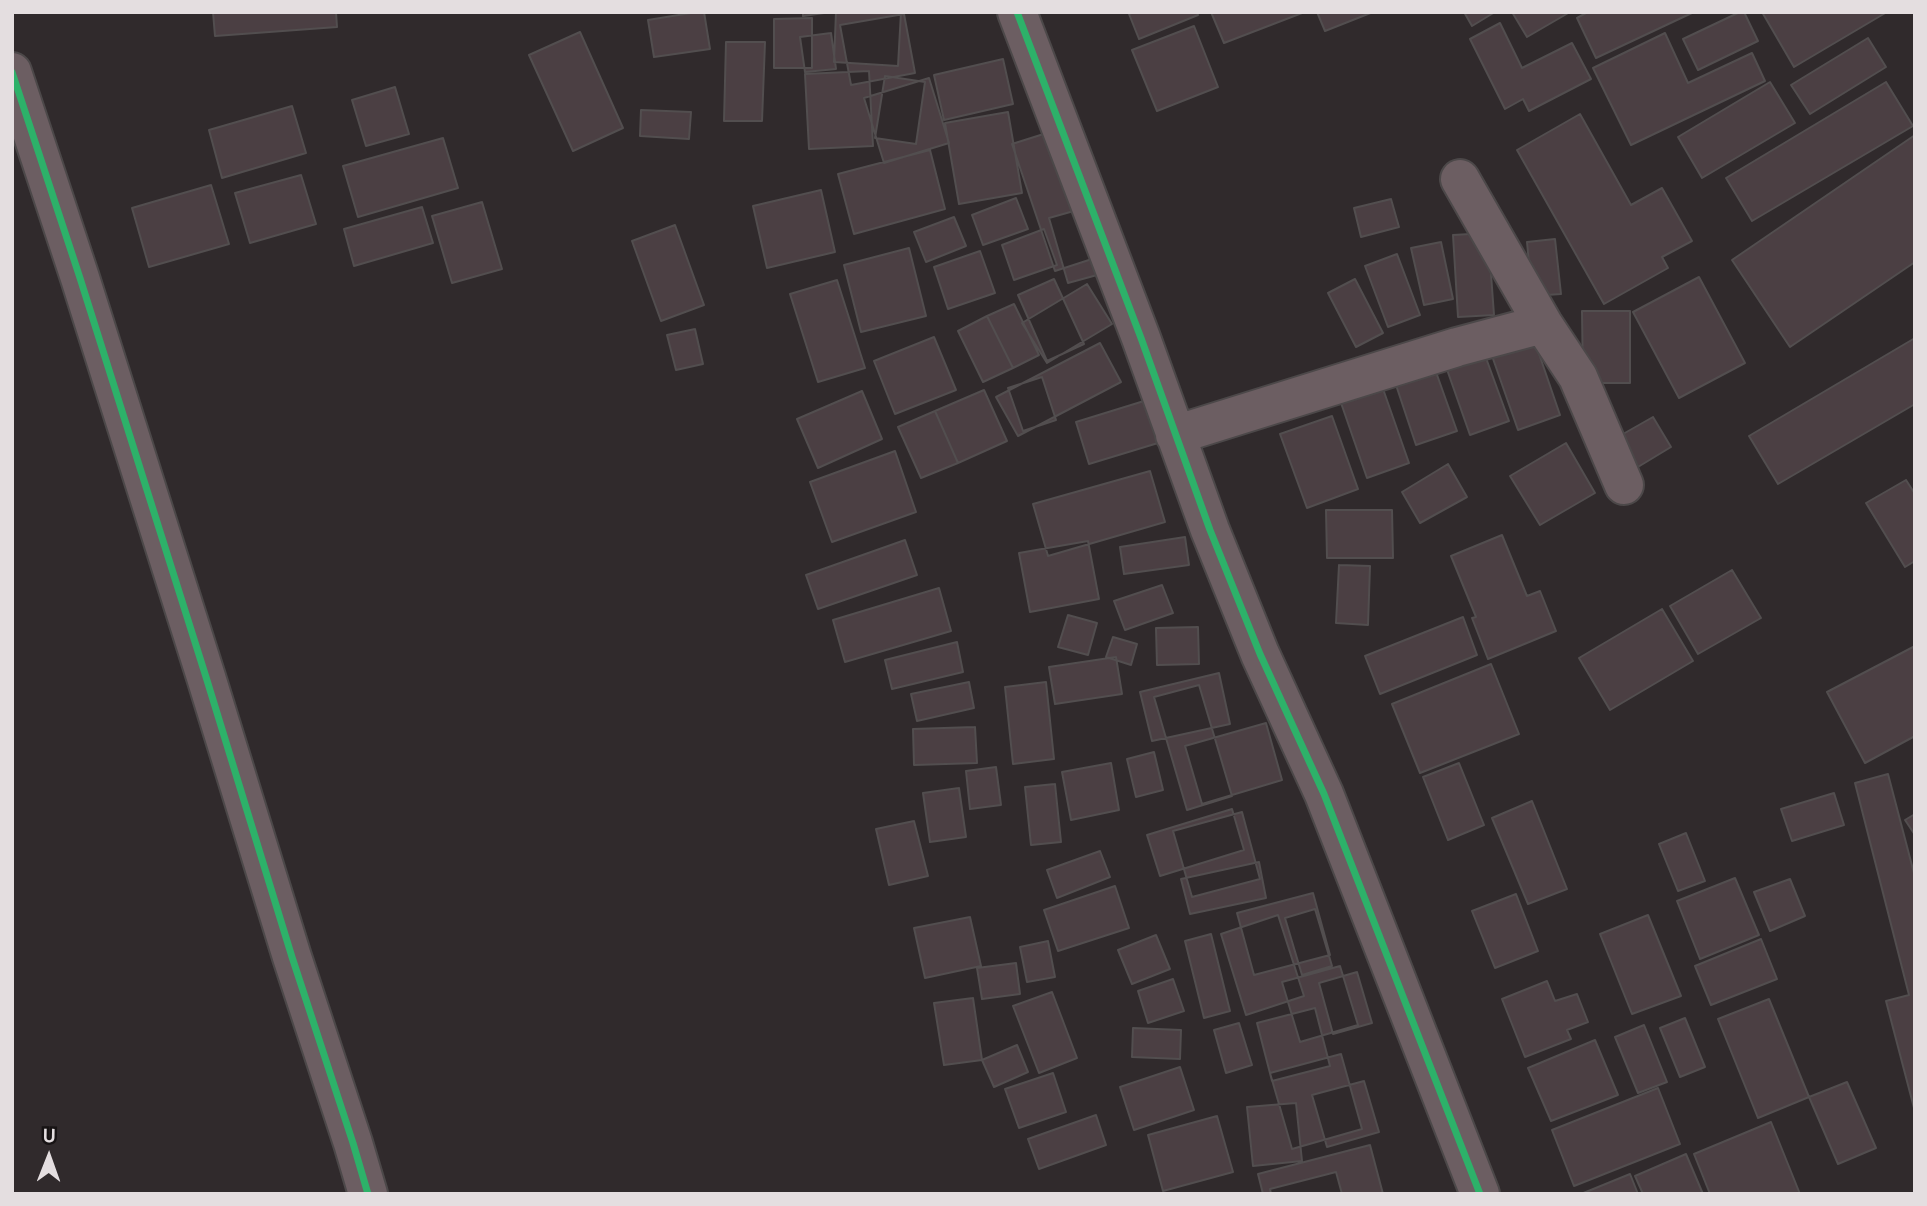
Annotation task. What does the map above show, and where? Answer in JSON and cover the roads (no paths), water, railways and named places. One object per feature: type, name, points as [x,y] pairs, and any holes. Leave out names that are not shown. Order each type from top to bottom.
[{"type":"street","points":[[1017,12],[1210,530],[1260,654],[1324,794],[1480,1194]]},
{"type":"street","points":[[12,72],[80,278],[368,1194]]},
{"type":"street","points":[[1460,179],[1543,324],[1578,377],[1624,485]]},
{"type":"street","points":[[1175,435],[1457,347],[1543,324]]}]
